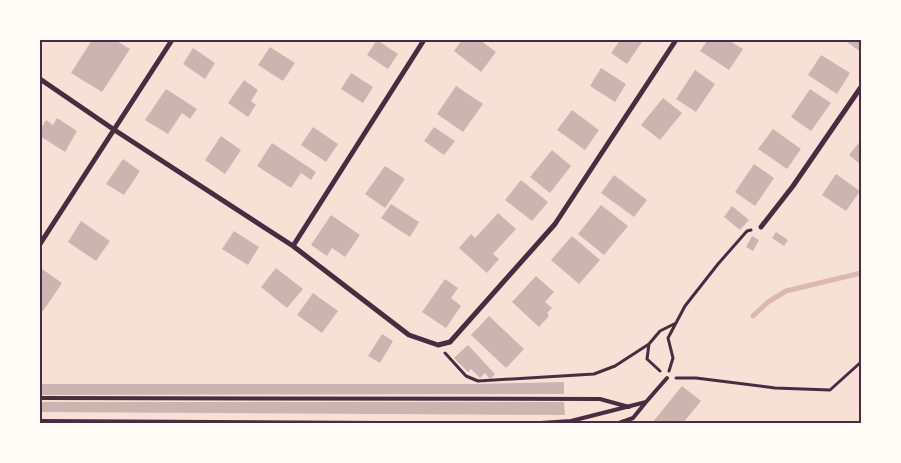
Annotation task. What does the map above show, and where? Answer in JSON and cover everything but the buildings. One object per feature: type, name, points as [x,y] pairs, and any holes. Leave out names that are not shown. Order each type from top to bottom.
[{"type":"street","points":[[40,244],[172,40]]},
{"type":"street","points":[[293,246],[424,40]]},
{"type":"street","points":[[40,79],[113,129],[293,246],[409,335],[438,345],[450,342],[555,224],[676,40]]},
{"type":"street","points":[[761,227],[793,186],[861,87]]},
{"type":"lane","points":[[629,423],[667,378]]},
{"type":"lane","points":[[40,398],[600,399],[629,407]]},
{"type":"lane","points":[[540,423],[571,421],[646,402]]},
{"type":"lane","points":[[618,423],[633,418]]},
{"type":"lane","points":[[40,421],[383,423]]},
{"type":"path","points":[[667,378],[673,358],[668,338],[685,306],[747,231],[761,227]]},
{"type":"path","points":[[438,345],[466,376],[478,380],[490,381],[594,374],[615,366],[649,344],[660,331],[676,323]]},
{"type":"path","points":[[649,344],[647,359],[667,378],[696,378],[774,388],[830,390],[861,362]]},
{"type":"waterway","points":[[753,316],[768,302],[786,291],[861,273]]}]
